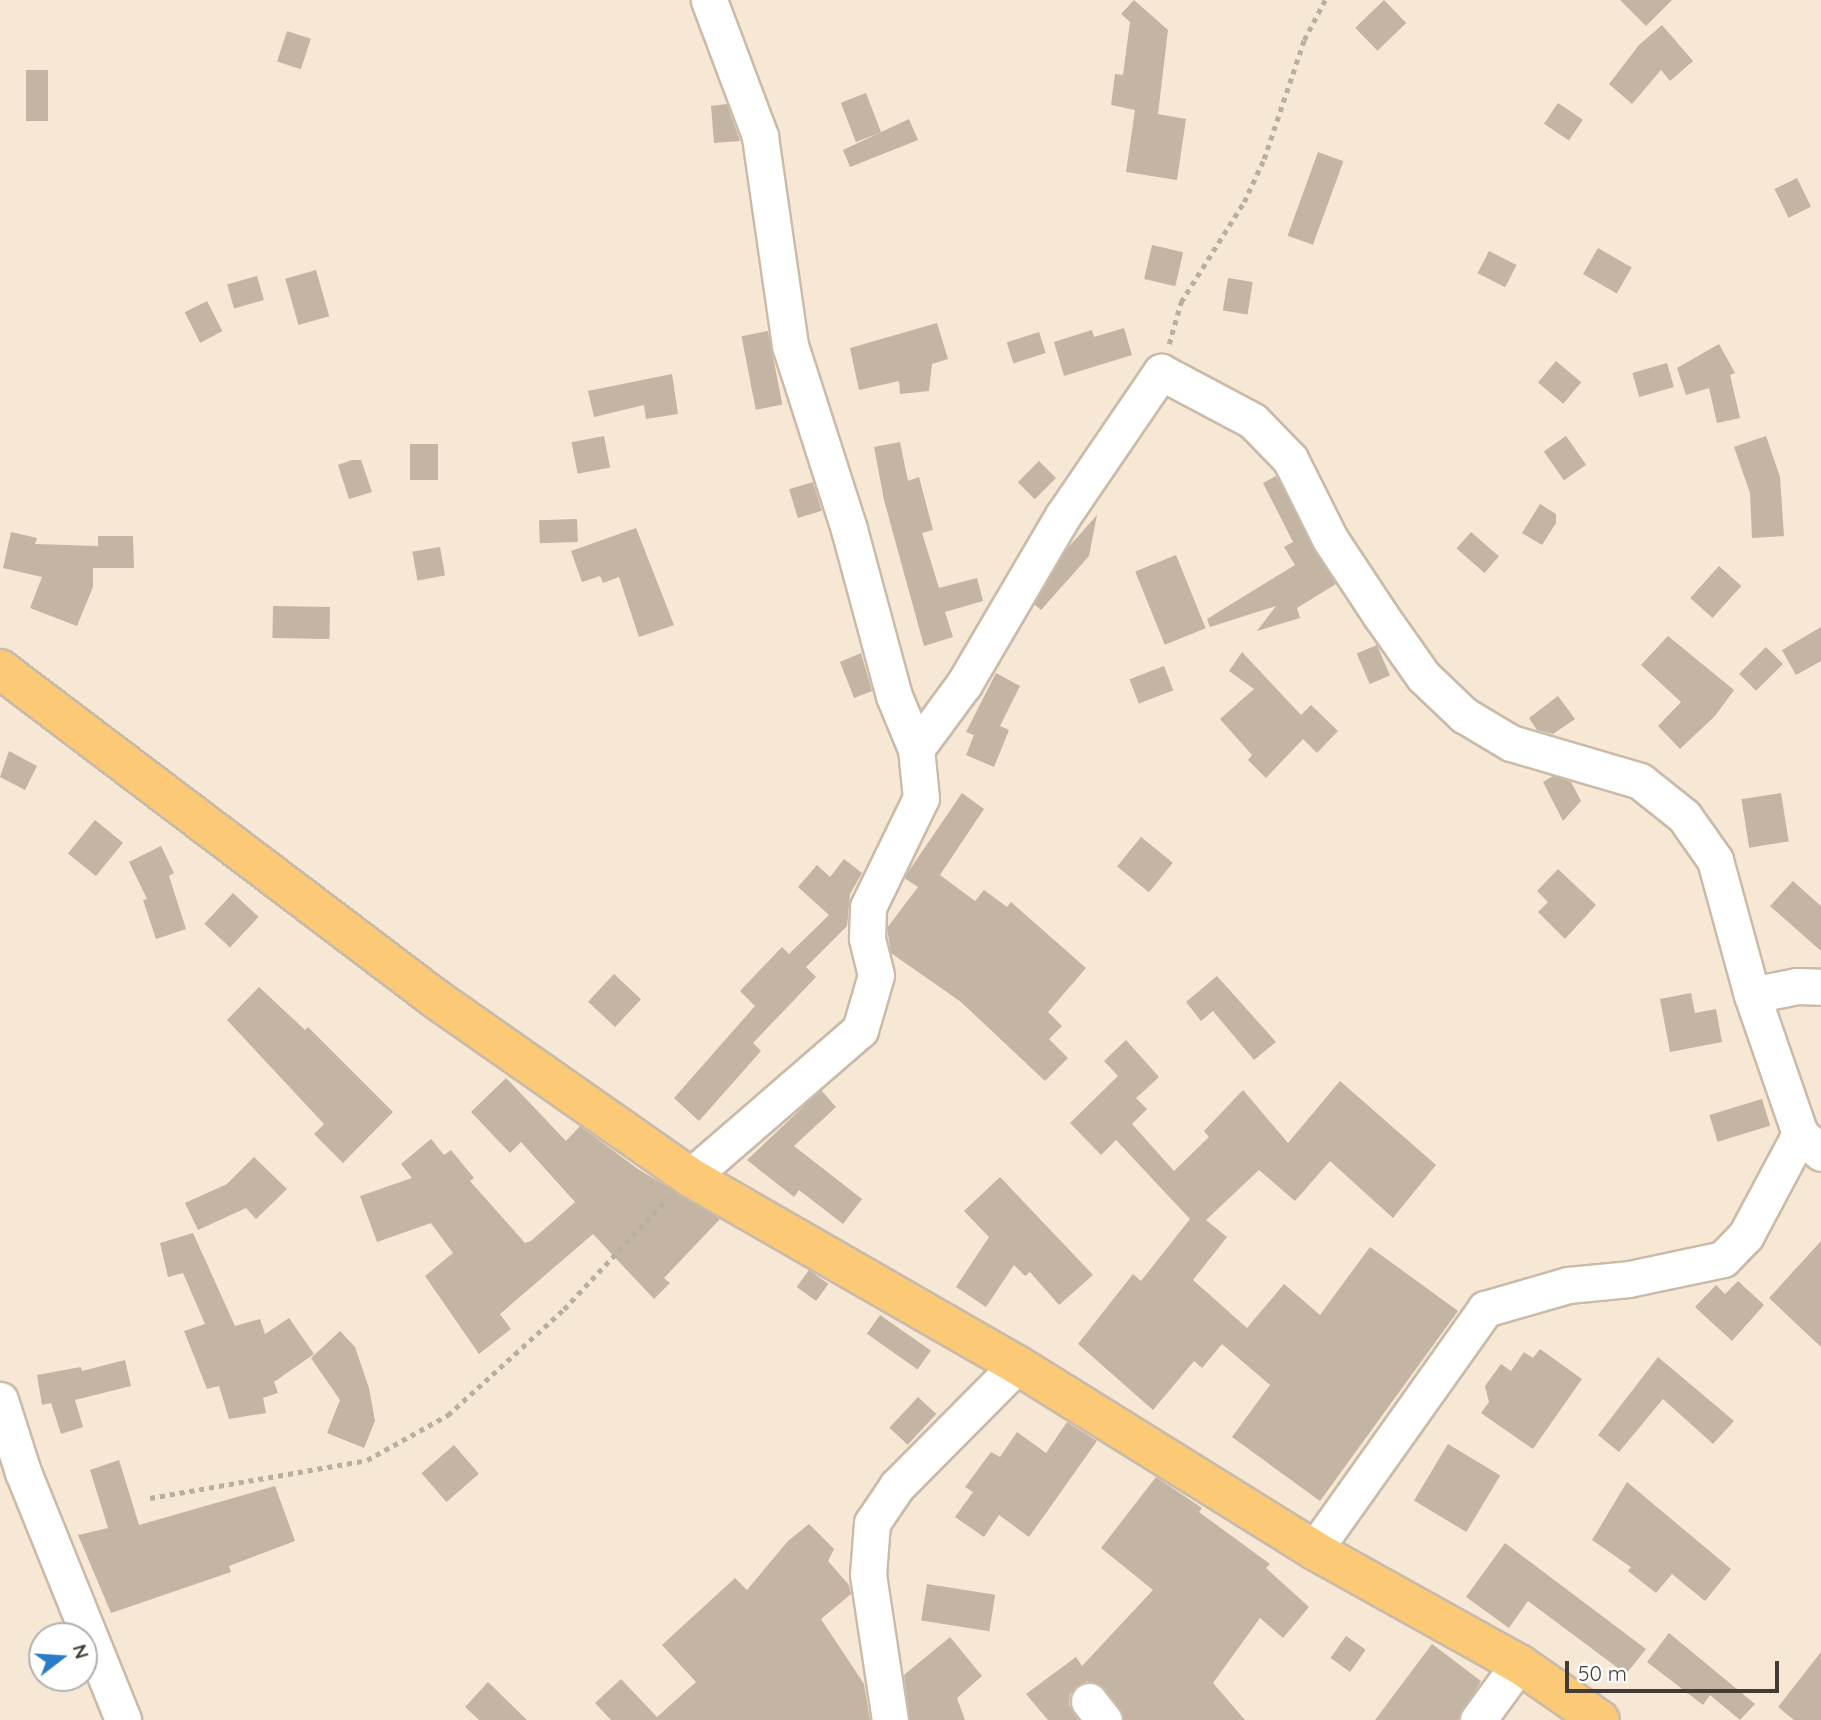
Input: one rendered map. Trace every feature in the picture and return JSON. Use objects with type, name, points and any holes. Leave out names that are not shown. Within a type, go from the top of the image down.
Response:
[{"type":"main road","points":[[0,669],[436,999],[690,1177],[1017,1365],[1314,1550],[1519,1664],[1600,1720]]},
{"type":"street","points":[[690,1177],[860,1030],[876,975],[867,938],[868,907],[920,798],[916,749],[894,696],[849,529],[790,345],[760,136],[709,0]]},
{"type":"street","points":[[916,749],[964,684],[1062,517],[1161,372],[1253,421],[1290,459],[1330,539],[1374,605],[1423,676],[1464,715],[1511,743],[1640,781],[1685,816],[1715,860],[1752,995],[1811,1143],[1746,1235],[1723,1259],[1629,1279],[1569,1285],[1485,1309],[1314,1550]]},
{"type":"street","points":[[1752,995],[1797,986],[1821,987]]},
{"type":"street","points":[[890,1720],[868,1575],[872,1523],[897,1486],[1017,1365]]},
{"type":"street","points":[[0,1400],[23,1472],[123,1720]]},
{"type":"street","points":[[1478,1720],[1519,1664]]},
{"type":"path","points":[[1161,372],[1181,302],[1244,202],[1282,110],[1304,40],[1325,0]]},
{"type":"path","points":[[150,1498],[367,1460],[448,1415],[564,1310],[690,1177]]},
{"type":"building","points":[[1134,0],[1168,30],[1158,114],[1186,119],[1177,180],[1126,172],[1135,110],[1111,105],[1115,74],[1123,75],[1130,22],[1121,14]]},
{"type":"building","points":[[1384,0],[1406,23],[1377,51],[1355,28]]},
{"type":"building","points":[[1620,0],[1672,0],[1646,26]]},
{"type":"building","points":[[1662,25],[1693,61],[1670,81],[1661,70],[1632,104],[1609,84],[1639,45]]},
{"type":"building","points":[[287,31],[311,39],[301,69],[277,61]]},
{"type":"building","points":[[26,70],[48,70],[48,121],[26,121]]},
{"type":"building","points":[[866,93],[881,132],[856,142],[841,103]]},
{"type":"building","points":[[1558,103],[1583,120],[1569,141],[1544,124]]},
{"type":"building","points":[[727,104],[740,141],[714,143],[711,106]]},
{"type":"building","points":[[909,119],[918,140],[850,167],[843,150]]},
{"type":"building","points":[[1318,152],[1343,161],[1313,245],[1288,236]]},
{"type":"building","points":[[1797,178],[1811,207],[1789,218],[1775,189]]},
{"type":"building","points":[[1152,245],[1183,252],[1175,286],[1144,279]]},
{"type":"building","points":[[1598,248],[1632,268],[1617,293],[1583,274]]},
{"type":"building","points":[[1489,251],[1517,265],[1505,287],[1478,273]]},
{"type":"building","points":[[316,270],[329,316],[298,325],[285,279]]},
{"type":"building","points":[[257,276],[264,300],[234,309],[227,285]]},
{"type":"building","points":[[1228,278],[1253,282],[1248,315],[1223,311]]},
{"type":"building","points":[[207,301],[222,331],[200,343],[185,312]]},
{"type":"building","points":[[937,323],[948,359],[932,364],[929,391],[900,394],[899,381],[859,390],[850,348]]},
{"type":"building","points":[[1124,328],[1132,355],[1064,376],[1054,342],[1092,330],[1094,337]]},
{"type":"building","points":[[768,331],[782,405],[756,410],[741,336]]},
{"type":"building","points":[[1039,332],[1046,353],[1013,363],[1007,343]]},
{"type":"building","points":[[1719,344],[1735,373],[1730,375],[1740,418],[1717,423],[1709,388],[1686,395],[1677,368]]},
{"type":"building","points":[[1556,361],[1581,382],[1563,404],[1538,382]]},
{"type":"building","points":[[1667,363],[1674,387],[1639,397],[1632,373]]},
{"type":"building","points":[[672,374],[678,414],[646,419],[644,405],[594,417],[588,391]]},
{"type":"building","points":[[604,436],[610,467],[578,474],[572,442]]},
{"type":"building","points":[[1566,436],[1586,465],[1564,480],[1544,451]]},
{"type":"building","points":[[1766,436],[1780,477],[1784,536],[1752,538],[1750,493],[1734,447]]},
{"type":"building","points":[[900,442],[908,481],[919,477],[933,530],[922,533],[939,588],[977,578],[983,601],[945,612],[953,637],[924,646],[884,500],[874,447]]},
{"type":"building","points":[[410,444],[438,444],[438,480],[410,480]]},
{"type":"building","points":[[361,460],[372,492],[349,499],[338,465]]},
{"type":"building","points":[[1039,461],[1056,478],[1035,499],[1018,482]]},
{"type":"building","points":[[1276,476],[1336,584],[1297,608],[1300,618],[1257,631],[1276,606],[1210,627],[1207,619],[1295,565],[1284,547],[1293,542],[1263,483]]},
{"type":"building","points":[[813,482],[822,511],[798,518],[789,489]]},
{"type":"building","points":[[1540,504],[1556,514],[1556,523],[1542,545],[1522,533]]},
{"type":"building","points":[[1097,515],[1089,556],[1041,610],[1034,604],[1065,551]]},
{"type":"building","points":[[577,519],[578,542],[540,543],[539,520]]},
{"type":"building","points":[[636,528],[674,625],[639,637],[619,577],[603,583],[600,576],[582,582],[571,551]]},
{"type":"building","points":[[11,532],[37,538],[35,544],[98,546],[98,536],[133,536],[134,568],[93,568],[93,587],[77,626],[30,608],[42,577],[3,568]]},
{"type":"building","points":[[1471,532],[1499,556],[1484,573],[1457,549]]},
{"type":"building","points":[[440,547],[445,576],[417,580],[412,552]]},
{"type":"building","points":[[1176,555],[1206,628],[1165,645],[1135,571]]},
{"type":"building","points":[[1719,566],[1741,586],[1713,618],[1690,598]]},
{"type":"building","points":[[273,606],[330,607],[329,639],[272,638]]},
{"type":"building","points":[[1821,627],[1821,661],[1796,675],[1782,650]]},
{"type":"building","points":[[1668,636],[1734,690],[1715,716],[1680,749],[1658,726],[1681,702],[1641,665]]},
{"type":"building","points":[[1377,645],[1390,675],[1370,684],[1357,654]]},
{"type":"building","points":[[1766,647],[1783,664],[1756,691],[1739,674]]},
{"type":"building","points":[[1242,652],[1301,715],[1311,705],[1338,731],[1317,753],[1303,739],[1266,778],[1248,760],[1252,755],[1220,719],[1254,689],[1229,671]]},
{"type":"building","points":[[861,653],[872,691],[854,698],[840,662]]},
{"type":"building","points":[[1164,666],[1173,690],[1139,704],[1129,679]]},
{"type":"building","points":[[996,673],[1020,686],[1000,726],[1009,730],[994,767],[966,755],[974,735],[966,732]]},
{"type":"building","points":[[1558,696],[1575,719],[1553,734],[1537,730],[1529,718]]},
{"type":"building","points":[[9,751],[37,766],[25,790],[0,777]]},
{"type":"building","points":[[1553,776],[1571,782],[1581,801],[1563,821],[1543,782]]},
{"type":"building","points":[[962,793],[984,809],[940,875],[975,901],[984,890],[1007,907],[1011,902],[1086,968],[1048,1012],[1062,1026],[1049,1039],[1068,1058],[1045,1081],[961,1002],[891,953],[887,928],[918,887],[904,878]]},
{"type":"building","points":[[1781,793],[1789,841],[1749,848],[1741,799]]},
{"type":"building","points":[[95,820],[123,843],[96,876],[68,853]]},
{"type":"building","points":[[1141,837],[1173,863],[1149,892],[1117,867]]},
{"type":"building","points":[[161,846],[174,873],[169,876],[186,929],[156,939],[143,900],[147,899],[129,862]]},
{"type":"building","points":[[844,859],[862,873],[850,894],[847,926],[806,967],[816,977],[753,1043],[761,1051],[699,1121],[674,1098],[755,1006],[740,991],[782,947],[789,954],[829,915],[798,887],[817,865],[830,877]]},
{"type":"building","points":[[1558,869],[1596,905],[1565,939],[1538,912],[1548,902],[1537,891]]},
{"type":"building","points":[[1793,881],[1821,906],[1821,951],[1770,906]]},
{"type":"building","points":[[233,893],[259,917],[230,948],[204,924]]},
{"type":"building","points":[[614,974],[641,999],[615,1027],[588,1002]]},
{"type":"building","points":[[1217,976],[1276,1042],[1254,1060],[1213,1011],[1201,1021],[1186,1002]]},
{"type":"building","points":[[259,987],[305,1030],[308,1027],[393,1112],[343,1163],[314,1134],[324,1124],[227,1020]]},
{"type":"building","points":[[1691,993],[1695,1013],[1716,1009],[1722,1042],[1670,1052],[1660,999]]},
{"type":"building","points":[[1126,1040],[1159,1077],[1136,1098],[1147,1109],[1132,1124],[1174,1171],[1209,1137],[1204,1131],[1243,1090],[1288,1143],[1340,1081],[1436,1165],[1393,1218],[1330,1161],[1295,1201],[1259,1170],[1206,1220],[1227,1237],[1193,1280],[1247,1328],[1284,1284],[1320,1315],[1370,1247],[1458,1311],[1320,1501],[1232,1437],[1270,1385],[1222,1344],[1202,1368],[1194,1361],[1153,1410],[1078,1344],[1133,1274],[1141,1281],[1190,1219],[1116,1140],[1101,1155],[1070,1123],[1118,1076],[1104,1061]]},
{"type":"building","points":[[506,1078],[566,1141],[580,1126],[638,1169],[720,1219],[664,1278],[670,1283],[654,1299],[593,1234],[500,1314],[511,1329],[479,1354],[425,1276],[453,1253],[431,1223],[377,1242],[360,1196],[412,1178],[401,1164],[431,1139],[444,1155],[451,1150],[474,1178],[470,1181],[525,1243],[531,1241],[575,1202],[521,1142],[510,1153],[471,1112]]},
{"type":"building","points":[[821,1090],[836,1107],[794,1146],[862,1199],[843,1224],[799,1190],[794,1197],[747,1160]]},
{"type":"building","points":[[1762,1099],[1770,1126],[1718,1142],[1709,1115]]},
{"type":"building","points":[[254,1157],[287,1189],[256,1219],[246,1208],[198,1230],[185,1203],[227,1184]]},
{"type":"building","points":[[1000,1177],[1093,1275],[1059,1305],[1030,1272],[1025,1276],[1014,1265],[986,1307],[956,1287],[989,1237],[964,1211]]},
{"type":"building","points":[[193,1233],[235,1326],[260,1319],[265,1334],[289,1318],[314,1354],[274,1382],[278,1393],[263,1398],[266,1413],[229,1419],[219,1386],[207,1389],[184,1331],[205,1324],[183,1273],[168,1277],[160,1243]]},
{"type":"building","points":[[1821,1241],[1821,1347],[1769,1298]]},
{"type":"building","points":[[809,1270],[828,1284],[816,1301],[797,1287]]},
{"type":"building","points":[[1738,1281],[1764,1305],[1732,1341],[1695,1307],[1716,1285],[1725,1294]]},
{"type":"building","points":[[880,1315],[931,1351],[918,1369],[867,1334]]},
{"type":"building","points":[[340,1331],[355,1347],[369,1388],[375,1421],[364,1448],[327,1433],[340,1400],[311,1358]]},
{"type":"building","points":[[1540,1349],[1582,1379],[1533,1449],[1481,1413],[1489,1402],[1485,1386],[1501,1364],[1511,1371],[1524,1352],[1533,1358]]},
{"type":"building","points":[[1658,1357],[1734,1421],[1713,1444],[1663,1399],[1619,1452],[1598,1435]]},
{"type":"building","points":[[125,1360],[131,1386],[75,1400],[83,1427],[61,1434],[51,1403],[42,1405],[37,1375],[81,1367],[82,1371]]},
{"type":"building","points":[[918,1397],[936,1414],[908,1445],[889,1428]]},
{"type":"building","points":[[1067,1422],[1097,1441],[1029,1537],[999,1515],[984,1537],[955,1517],[973,1492],[965,1487],[991,1452],[1000,1457],[1017,1432],[1046,1453]]},
{"type":"building","points":[[1448,1444],[1500,1475],[1466,1532],[1414,1501]]},
{"type":"building","points":[[454,1445],[479,1474],[446,1502],[422,1473]]},
{"type":"building","points":[[119,1460],[139,1525],[275,1486],[295,1541],[229,1566],[231,1572],[111,1613],[78,1535],[108,1528],[90,1470]]},
{"type":"building","points":[[1156,1477],[1202,1508],[1199,1512],[1270,1564],[1266,1568],[1309,1607],[1283,1638],[1260,1618],[1213,1683],[1245,1720],[1124,1720],[1105,1689],[1087,1681],[1070,1694],[1069,1705],[1078,1720],[1048,1720],[1026,1694],[1076,1657],[1082,1666],[1153,1590],[1101,1548]]},
{"type":"building","points":[[1627,1482],[1731,1569],[1705,1601],[1672,1574],[1656,1593],[1628,1571],[1631,1567],[1592,1540]]},
{"type":"building","points":[[809,1524],[834,1549],[828,1561],[849,1585],[851,1594],[821,1619],[864,1684],[870,1720],[611,1720],[595,1703],[621,1679],[657,1717],[696,1682],[662,1645],[735,1578],[747,1590],[788,1541]]},
{"type":"building","points":[[1505,1543],[1646,1649],[1626,1674],[1528,1601],[1509,1628],[1466,1597]]},
{"type":"building","points":[[927,1584],[995,1595],[989,1631],[921,1621]]},
{"type":"building","points":[[1669,1633],[1755,1704],[1740,1720],[1710,1695],[1703,1705],[1647,1662]]},
{"type":"building","points":[[1346,1636],[1366,1650],[1350,1672],[1331,1658]]},
{"type":"building","points":[[950,1637],[982,1676],[957,1698],[965,1720],[910,1720],[904,1675]]},
{"type":"building","points":[[1432,1644],[1481,1681],[1458,1720],[1375,1720]]},
{"type":"building","points":[[1821,1652],[1821,1720],[1794,1720],[1778,1707]]},
{"type":"building","points":[[488,1682],[527,1720],[479,1720],[465,1707]]}]
